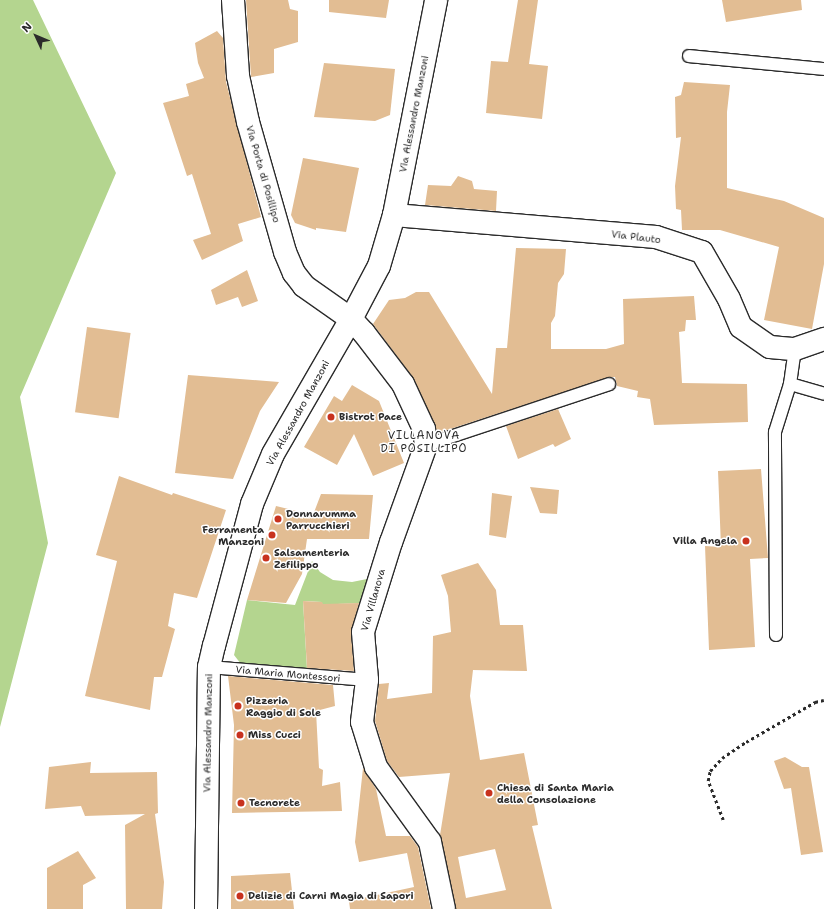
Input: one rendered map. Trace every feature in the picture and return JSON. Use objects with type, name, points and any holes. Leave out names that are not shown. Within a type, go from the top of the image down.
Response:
[{"type":"street","name":"Via Porta di Posillipo","points":[[233,0],[240,84],[250,129],[285,252],[294,273],[304,286],[351,319]]},
{"type":"street","name":"Via Alessandro Manzoni","points":[[206,909],[209,667],[252,504],[273,454],[351,319],[379,266],[394,214],[436,0]]},
{"type":"street","name":"Via Plauto","points":[[394,214],[656,237],[702,252],[729,299],[741,327],[770,347],[795,349],[824,339]]},
{"type":"street","name":"Via Villanova","points":[[351,319],[403,384],[424,429],[426,446],[390,542],[363,632],[367,680],[362,722],[376,767],[430,842],[444,909]]},
{"type":"lane","points":[[689,56],[824,69]]},
{"type":"lane","points":[[776,635],[775,432],[790,384],[795,349]]},
{"type":"lane","points":[[426,446],[609,384]]},
{"type":"lane","points":[[790,384],[824,394]]},
{"type":"lane","name":"Via Maria Montessori","points":[[209,667],[367,680]]},
{"type":"path","points":[[722,820],[708,781],[710,771],[722,758],[746,742],[809,705],[824,700]]},
{"type":"green space","points":[[0,0],[33,0],[116,173],[20,397],[48,543],[0,727]]},
{"type":"green space","points":[[312,561],[320,572],[333,580],[352,582],[367,579],[363,603],[337,604],[323,636],[322,602],[303,601],[307,669],[241,664],[234,655],[247,600],[295,605]]},
{"type":"building","points":[[246,0],[288,0],[290,9],[298,11],[298,42],[274,49],[274,73],[251,77]]},
{"type":"building","points":[[329,0],[389,0],[386,18],[329,12]]},
{"type":"building","points":[[518,0],[538,0],[529,64],[548,66],[542,119],[486,113],[491,61],[508,62]]},
{"type":"building","points":[[722,0],[801,0],[802,10],[726,22]]},
{"type":"building","points":[[217,31],[223,38],[226,82],[261,217],[238,224],[243,241],[202,260],[193,240],[211,234],[192,174],[187,176],[163,103],[189,96],[186,84],[204,78],[198,63],[195,43]]},
{"type":"building","points":[[324,63],[395,69],[390,115],[375,121],[314,117]]},
{"type":"building","points":[[684,82],[730,85],[727,112],[727,188],[784,201],[824,218],[824,264],[812,329],[764,320],[779,247],[720,230],[682,230],[681,210],[676,209],[675,186],[681,137],[676,138],[675,97],[681,95]]},
{"type":"building","points":[[303,158],[359,168],[346,232],[316,228],[316,230],[295,223],[291,215]]},
{"type":"building","points":[[458,176],[472,181],[474,189],[497,191],[496,211],[425,205],[428,185],[451,186]]},
{"type":"building","points":[[516,248],[566,249],[564,274],[558,283],[555,316],[551,323],[551,349],[606,349],[624,344],[623,299],[694,296],[696,320],[686,320],[685,331],[679,332],[682,383],[747,384],[748,422],[654,425],[650,399],[637,397],[638,391],[617,386],[615,377],[610,377],[438,433],[414,379],[373,324],[389,300],[405,298],[416,292],[429,292],[492,394],[496,348],[507,348]]},
{"type":"building","points":[[247,270],[258,301],[242,307],[238,297],[216,305],[211,290]]},
{"type":"building","points":[[87,327],[131,333],[119,418],[75,412]]},
{"type":"building","points":[[188,375],[279,382],[260,411],[233,479],[175,473]]},
{"type":"building","points":[[352,385],[379,401],[404,463],[373,476],[354,434],[337,465],[304,447],[334,396],[342,401]]},
{"type":"building","points":[[558,409],[571,439],[555,447],[553,444],[518,459],[506,426]]},
{"type":"building","points":[[761,469],[768,558],[750,559],[755,647],[709,650],[705,546],[721,547],[718,471]]},
{"type":"building","points":[[119,476],[172,495],[173,493],[226,510],[197,598],[174,593],[168,626],[175,629],[162,677],[154,677],[150,710],[85,696],[117,561],[96,555]]},
{"type":"building","points":[[530,487],[559,490],[557,514],[540,513]]},
{"type":"building","points":[[492,493],[512,496],[506,538],[489,535]]},
{"type":"building","points":[[321,494],[373,495],[369,539],[307,539],[302,574],[286,603],[247,600],[276,506],[313,515]]},
{"type":"building","points":[[478,563],[496,590],[500,625],[523,625],[527,671],[473,670],[470,696],[480,760],[524,753],[538,825],[532,826],[552,909],[456,909],[440,835],[450,773],[399,777],[387,761],[375,721],[379,684],[389,683],[387,699],[432,693],[433,636],[451,632],[448,596],[441,575]],"holes":[[[495,849],[506,890],[466,898],[458,857]]]},
{"type":"building","points":[[303,601],[322,602],[323,604],[359,603],[351,633],[354,671],[307,668]]},
{"type":"building","points":[[228,676],[333,685],[335,706],[316,711],[319,768],[323,770],[322,786],[340,782],[342,811],[232,813],[234,725]]},
{"type":"building","points":[[785,757],[802,767],[809,767],[823,852],[801,855],[791,788],[784,789],[774,761]]},
{"type":"building","points":[[91,762],[90,773],[157,772],[158,813],[155,814],[164,882],[162,909],[126,909],[125,825],[145,814],[85,816],[81,806],[45,809],[49,767]]},
{"type":"building","points":[[363,768],[376,789],[386,836],[410,836],[418,847],[431,909],[350,909],[349,901],[414,887],[407,853],[359,862],[355,842]]},
{"type":"building","points":[[78,851],[96,878],[83,885],[83,909],[47,909],[47,868]]},
{"type":"building","points":[[290,873],[294,909],[231,909],[231,876]]},
{"type":"place","name":"Bistrot Pace","points":[[331,417]]},
{"type":"place","name":"Donnarumma Parrucchieri","points":[[278,519]]},
{"type":"place","name":"Ferramenta Manzoni","points":[[272,535]]},
{"type":"place","name":"Villa Angela","points":[[746,541]]},
{"type":"place","name":"Salsamenteria Zefilippo","points":[[266,558]]},
{"type":"place","name":"Pizzeria Raggio di Sole","points":[[238,706]]},
{"type":"place","name":"Miss Cucci","points":[[240,735]]},
{"type":"place","name":"Chiesa di Santa Maria della Consolazione","points":[[489,793]]},
{"type":"place","name":"Tecnorete","points":[[241,803]]},
{"type":"place","name":"Delizie di Carni Magia di Sapori","points":[[240,896]]},
{"type":"district","name":"VILLANOVA DI POSILLIPO","points":[[424,443]]}]
